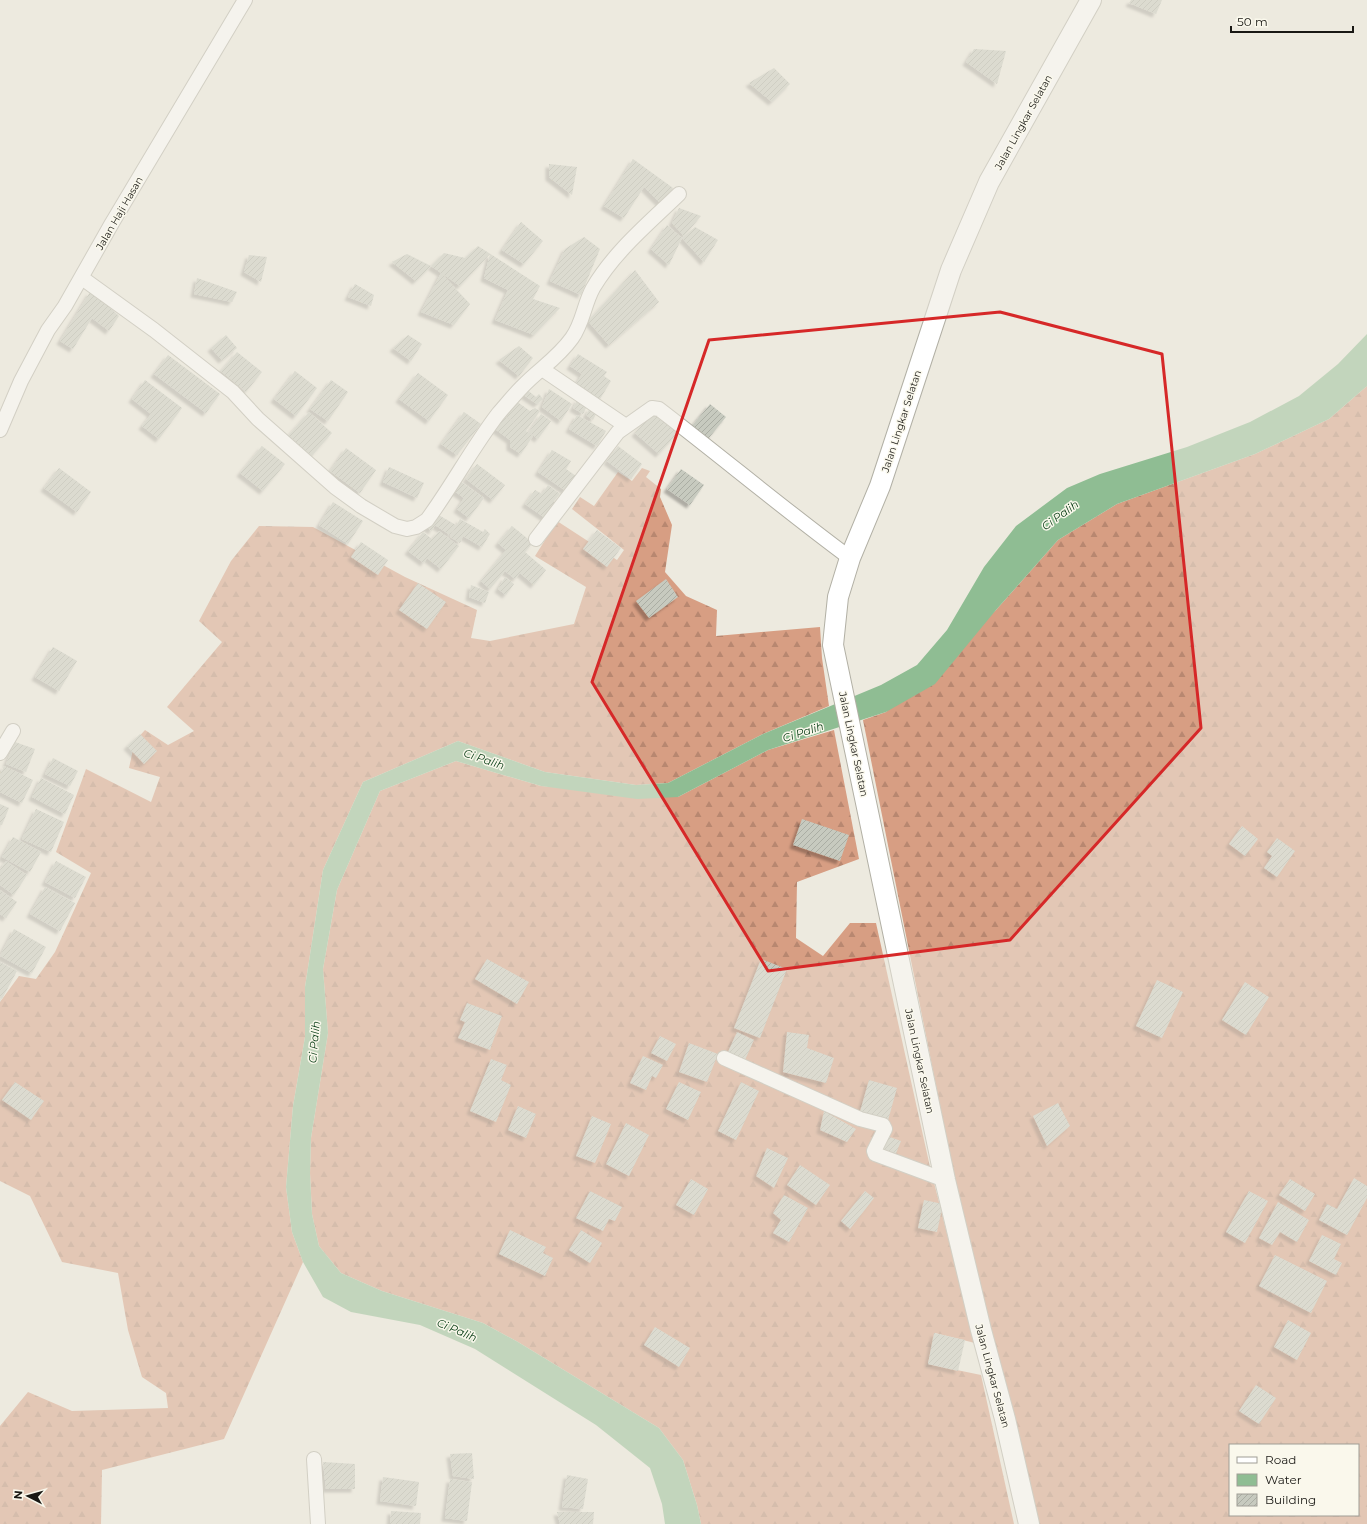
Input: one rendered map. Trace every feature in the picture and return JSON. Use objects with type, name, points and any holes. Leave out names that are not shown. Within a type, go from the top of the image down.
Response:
[{"type":"street","name":"Jalan Haji Hasan","points":[[0,430],[21,382],[45,336],[82,278],[116,217],[245,0]]},
{"type":"street","name":"Jalan Lingkar Selatan","points":[[1029,1524],[1005,1419],[981,1330],[946,1180],[833,645],[838,597],[850,558],[880,486],[951,270],[989,182],[1091,0]]},
{"type":"street","points":[[82,278],[154,330],[233,392],[258,419],[335,487],[361,506],[395,526],[407,529],[416,527],[427,520],[498,415],[522,386],[558,356],[574,337],[582,320],[586,303],[592,290],[608,265],[678,194]]},
{"type":"street","points":[[542,369],[626,426]]},
{"type":"street","points":[[536,539],[618,432],[649,409],[659,409],[710,448],[796,519],[850,558]]},
{"type":"street","points":[[0,753],[13,731]]},
{"type":"street","points":[[724,1058],[860,1119],[883,1125],[885,1130],[874,1151],[875,1154],[946,1180]]},
{"type":"street","points":[[314,1459],[318,1524]]},
{"type":"highlighted area","points":[[1000,312],[1162,354],[1201,728],[1010,940],[768,971],[592,682],[709,340]]},
{"type":"green space","points":[[1367,386],[1367,1524],[1038,1524],[958,1196],[863,720],[886,712],[996,610],[1058,540],[1117,504],[1255,454],[1329,419]]},
{"type":"green space","points":[[642,468],[650,471],[646,477],[661,489],[660,497],[672,525],[665,572],[686,596],[717,610],[716,636],[820,627],[822,658],[829,706],[763,734],[668,783],[636,785],[545,772],[458,741],[363,782],[323,870],[305,987],[305,1037],[293,1106],[286,1187],[292,1232],[303,1262],[224,1439],[102,1470],[101,1524],[0,1524],[0,1426],[28,1392],[72,1411],[168,1408],[166,1393],[142,1377],[128,1330],[118,1273],[62,1262],[30,1196],[0,1181],[0,1002],[19,976],[36,979],[55,952],[91,873],[56,852],[86,769],[151,802],[160,777],[129,768],[135,741],[145,730],[168,745],[194,731],[167,707],[222,642],[199,621],[231,561],[259,526],[313,527],[405,577],[477,610],[471,638],[490,641],[574,624],[586,587],[535,556],[557,521],[617,560],[624,550],[572,509],[580,497],[594,506],[618,472],[632,481]]},
{"type":"green space","points":[[834,730],[859,859],[797,882],[796,938],[823,956],[850,923],[876,923],[930,1167],[975,1343],[935,1333],[928,1364],[981,1375],[1014,1524],[701,1524],[697,1505],[683,1460],[659,1428],[518,1342],[483,1323],[382,1291],[341,1273],[319,1246],[312,1214],[310,1173],[311,1138],[328,1033],[323,969],[337,890],[380,791],[456,761],[541,786],[678,797],[768,750]]},
{"type":"water","name":"Ci Palih","points":[[1367,334],[1367,386],[1329,419],[1255,454],[1117,504],[1058,540],[996,610],[935,684],[886,712],[768,750],[678,797],[637,799],[541,786],[456,761],[380,791],[337,890],[323,969],[328,1033],[311,1138],[310,1173],[312,1214],[319,1246],[341,1273],[382,1291],[483,1323],[518,1342],[659,1428],[683,1460],[697,1505],[701,1524],[665,1524],[662,1504],[650,1468],[596,1425],[475,1349],[420,1325],[351,1312],[323,1297],[303,1262],[292,1232],[286,1187],[293,1106],[305,1037],[305,987],[323,870],[363,782],[458,741],[545,772],[636,785],[668,783],[763,734],[881,685],[917,665],[947,630],[984,567],[1016,526],[1067,488],[1100,474],[1187,447],[1250,422],[1299,396],[1338,364]]},
{"type":"building","points":[[1131,0],[1162,0],[1156,14],[1129,3]]},
{"type":"building","points":[[974,49],[1006,51],[997,84],[966,62]]},
{"type":"building","points":[[774,68],[790,84],[772,102],[749,83]]},
{"type":"building","points":[[633,159],[673,188],[663,206],[644,187],[624,218],[604,206]]},
{"type":"building","points":[[549,164],[577,167],[572,195],[549,177]]},
{"type":"building","points":[[679,208],[701,216],[684,236],[672,223]]},
{"type":"building","points":[[521,222],[543,241],[524,264],[502,250]]},
{"type":"building","points":[[667,225],[682,238],[669,265],[651,249]]},
{"type":"building","points":[[695,227],[718,240],[704,262],[682,238]]},
{"type":"building","points":[[584,237],[600,249],[581,295],[550,281],[565,249]]},
{"type":"building","points":[[478,246],[540,286],[533,299],[560,308],[534,335],[495,320],[508,290],[484,278],[490,254],[460,286],[431,266],[444,253],[465,258]]},
{"type":"building","points":[[407,254],[431,266],[416,281],[392,262]]},
{"type":"building","points":[[249,255],[267,257],[261,282],[244,272]]},
{"type":"building","points":[[635,270],[659,302],[609,345],[588,321]]},
{"type":"building","points":[[441,273],[470,304],[454,325],[421,312]]},
{"type":"building","points":[[197,278],[237,292],[232,302],[194,294]]},
{"type":"building","points":[[355,284],[374,295],[371,306],[348,297]]},
{"type":"building","points":[[90,292],[103,301],[119,316],[109,331],[92,318],[73,349],[60,341]]},
{"type":"building","points":[[226,335],[237,348],[222,360],[211,348]]},
{"type":"building","points":[[408,335],[422,344],[411,361],[393,348]]},
{"type":"building","points":[[519,346],[533,358],[519,376],[499,360]]},
{"type":"building","points":[[237,352],[262,372],[246,392],[221,371]]},
{"type":"building","points":[[578,354],[607,372],[604,376],[611,381],[600,399],[576,384],[582,374],[570,366]]},
{"type":"building","points":[[168,355],[220,394],[206,413],[154,374]]},
{"type":"building","points":[[295,371],[317,388],[296,416],[274,399]]},
{"type":"building","points":[[418,373],[448,395],[429,421],[399,399]]},
{"type":"building","points":[[145,380],[182,408],[159,439],[142,426],[151,414],[132,399]]},
{"type":"building","points":[[331,380],[348,392],[328,421],[310,409]]},
{"type":"building","points":[[526,389],[536,397],[539,394],[543,399],[537,404],[524,395]]},
{"type":"building","points":[[549,389],[572,404],[561,421],[542,407]]},
{"type":"building","points":[[578,399],[588,404],[583,414],[573,408]]},
{"type":"building","points":[[516,401],[530,411],[535,408],[540,411],[526,431],[506,416]]},
{"type":"building","points":[[710,404],[726,417],[708,439],[692,426]]},
{"type":"building","points":[[590,408],[597,412],[593,420],[586,415]]},
{"type":"building","points":[[655,410],[679,432],[659,454],[635,433]]},
{"type":"building","points":[[309,412],[332,433],[310,458],[287,437]]},
{"type":"building","points":[[464,412],[481,424],[457,455],[441,444]]},
{"type":"building","points":[[541,414],[551,421],[538,439],[529,432]]},
{"type":"building","points":[[577,415],[606,431],[597,446],[569,429]]},
{"type":"building","points":[[504,416],[533,436],[521,454],[510,447],[510,440],[495,429]]},
{"type":"building","points":[[262,446],[285,464],[263,491],[240,473]]},
{"type":"building","points":[[618,446],[642,464],[631,479],[607,461]]},
{"type":"building","points":[[346,448],[376,470],[360,493],[330,471]]},
{"type":"building","points":[[552,450],[571,461],[566,469],[576,476],[566,491],[538,472]]},
{"type":"building","points":[[477,464],[505,485],[493,500],[466,479]]},
{"type":"building","points":[[389,467],[424,483],[417,498],[383,482]]},
{"type":"building","points":[[59,468],[91,492],[77,512],[44,488]]},
{"type":"building","points":[[681,469],[704,485],[690,505],[667,489]]},
{"type":"building","points":[[460,481],[484,498],[469,518],[457,509],[464,498],[453,490]]},
{"type":"building","points":[[548,485],[560,494],[554,501],[556,508],[548,520],[525,504],[535,490],[542,494]]},
{"type":"building","points":[[333,502],[363,521],[348,544],[319,525]]},
{"type":"building","points":[[435,513],[456,525],[450,535],[435,525],[432,531],[426,527]]},
{"type":"building","points":[[460,519],[483,532],[485,529],[490,534],[482,547],[463,536],[460,543],[450,537]]},
{"type":"building","points":[[512,526],[533,543],[525,552],[546,570],[534,585],[520,573],[515,579],[505,571],[490,589],[481,581],[506,550],[498,543]]},
{"type":"building","points":[[597,530],[621,548],[607,567],[583,549]]},
{"type":"building","points":[[439,531],[459,546],[441,569],[427,558],[424,563],[408,551],[423,532],[432,539]]},
{"type":"building","points":[[361,542],[388,560],[378,575],[351,557]]},
{"type":"building","points":[[505,577],[514,584],[506,595],[498,589]]},
{"type":"building","points":[[666,579],[678,597],[649,618],[636,601]]},
{"type":"building","points":[[418,583],[446,602],[427,629],[399,610]]},
{"type":"building","points":[[471,585],[489,592],[485,603],[469,597]]},
{"type":"building","points":[[53,647],[77,661],[59,691],[35,677]]},
{"type":"building","points":[[140,734],[157,751],[144,764],[127,746]]},
{"type":"building","points":[[15,742],[35,749],[26,772],[6,764]]},
{"type":"building","points":[[53,758],[78,771],[70,786],[45,774]]},
{"type":"building","points":[[4,766],[33,780],[22,803],[0,792],[0,775]]},
{"type":"building","points":[[41,778],[74,795],[65,814],[32,797]]},
{"type":"building","points":[[0,804],[9,808],[2,825],[0,825]]},
{"type":"building","points":[[36,809],[64,822],[51,852],[22,839]]},
{"type":"building","points":[[802,819],[849,835],[840,861],[793,845]]},
{"type":"building","points":[[1242,826],[1258,839],[1245,856],[1229,844]]},
{"type":"building","points":[[13,837],[41,852],[30,872],[2,857]]},
{"type":"building","points":[[1277,838],[1295,851],[1277,877],[1264,868],[1272,856],[1267,852]]},
{"type":"building","points":[[6,861],[27,875],[14,895],[0,885],[0,870]]},
{"type":"building","points":[[56,861],[86,877],[75,898],[45,882]]},
{"type":"building","points":[[45,887],[75,903],[60,931],[30,914]]},
{"type":"building","points":[[0,890],[17,902],[6,918],[0,914]]},
{"type":"building","points":[[14,929],[46,947],[32,973],[0,956]]},
{"type":"building","points":[[487,959],[529,982],[517,1004],[475,979]]},
{"type":"building","points":[[761,959],[787,969],[760,1038],[734,1028]]},
{"type":"building","points":[[0,962],[17,971],[2,999],[0,998]]},
{"type":"building","points":[[1157,980],[1183,992],[1162,1038],[1136,1026]]},
{"type":"building","points":[[1245,982],[1269,997],[1246,1035],[1222,1020]]},
{"type":"building","points":[[467,1003],[502,1016],[490,1050],[458,1038],[465,1022],[460,1020]]},
{"type":"building","points":[[737,1032],[754,1040],[745,1060],[728,1052]]},
{"type":"building","points":[[787,1032],[809,1035],[807,1048],[834,1058],[826,1083],[783,1072]]},
{"type":"building","points":[[660,1036],[676,1044],[667,1061],[651,1053]]},
{"type":"building","points":[[689,1043],[718,1054],[707,1082],[679,1072]]},
{"type":"building","points":[[643,1056],[663,1065],[656,1078],[652,1076],[646,1090],[630,1083]]},
{"type":"building","points":[[491,1059],[507,1065],[501,1080],[511,1085],[496,1122],[470,1111]]},
{"type":"building","points":[[869,1080],[897,1088],[887,1124],[859,1115]]},
{"type":"building","points":[[15,1082],[44,1101],[31,1120],[2,1100]]},
{"type":"building","points":[[679,1082],[701,1092],[688,1120],[666,1109]]},
{"type":"building","points":[[741,1082],[759,1091],[736,1140],[718,1131]]},
{"type":"building","points":[[1058,1103],[1070,1126],[1047,1146],[1033,1116]]},
{"type":"building","points":[[518,1106],[536,1114],[526,1138],[508,1130]]},
{"type":"building","points":[[824,1111],[856,1129],[847,1142],[820,1130]]},
{"type":"building","points":[[592,1116],[611,1124],[595,1163],[576,1156]]},
{"type":"building","points":[[626,1123],[649,1135],[629,1176],[606,1164]]},
{"type":"building","points":[[887,1136],[901,1141],[895,1156],[882,1151]]},
{"type":"building","points":[[767,1148],[788,1158],[774,1188],[756,1176]]},
{"type":"building","points":[[800,1165],[830,1185],[816,1205],[787,1185]]},
{"type":"building","points":[[1354,1178],[1367,1186],[1367,1198],[1347,1235],[1319,1220],[1327,1204],[1337,1209]]},
{"type":"building","points":[[691,1179],[708,1189],[694,1215],[676,1205]]},
{"type":"building","points":[[1290,1179],[1315,1194],[1305,1211],[1279,1195]]},
{"type":"building","points":[[590,1191],[622,1207],[615,1221],[609,1219],[603,1231],[576,1218]]},
{"type":"building","points":[[865,1191],[874,1198],[850,1229],[841,1221]]},
{"type":"building","points":[[1249,1191],[1268,1201],[1245,1243],[1226,1232]]},
{"type":"building","points":[[784,1195],[808,1208],[789,1242],[773,1233],[781,1220],[773,1213]]},
{"type":"building","points":[[924,1200],[943,1204],[937,1232],[918,1228]]},
{"type":"building","points":[[1278,1202],[1309,1220],[1297,1242],[1280,1232],[1272,1245],[1259,1238]]},
{"type":"building","points":[[510,1230],[546,1247],[543,1253],[553,1258],[545,1276],[499,1254]]},
{"type":"building","points":[[581,1230],[602,1243],[590,1263],[569,1250]]},
{"type":"building","points":[[1322,1235],[1341,1244],[1334,1259],[1342,1263],[1336,1275],[1309,1261]]},
{"type":"building","points":[[1275,1255],[1327,1281],[1311,1313],[1259,1286]]},
{"type":"building","points":[[1288,1320],[1311,1333],[1297,1360],[1274,1347]]},
{"type":"building","points":[[655,1327],[690,1348],[679,1367],[644,1345]]},
{"type":"building","points":[[934,1333],[965,1340],[958,1371],[928,1364]]},
{"type":"building","points":[[1256,1385],[1276,1398],[1259,1424],[1239,1411]]},
{"type":"building","points":[[472,1453],[474,1479],[453,1476],[450,1454]]},
{"type":"building","points":[[323,1462],[355,1464],[355,1489],[326,1489]]},
{"type":"building","points":[[567,1475],[588,1479],[583,1509],[562,1507]]},
{"type":"building","points":[[383,1477],[419,1482],[416,1506],[380,1501]]},
{"type":"building","points":[[450,1479],[472,1482],[467,1521],[445,1518]]},
{"type":"building","points":[[391,1511],[421,1513],[420,1524],[390,1524]]},
{"type":"building","points":[[557,1512],[594,1512],[593,1524],[560,1524]]}]
